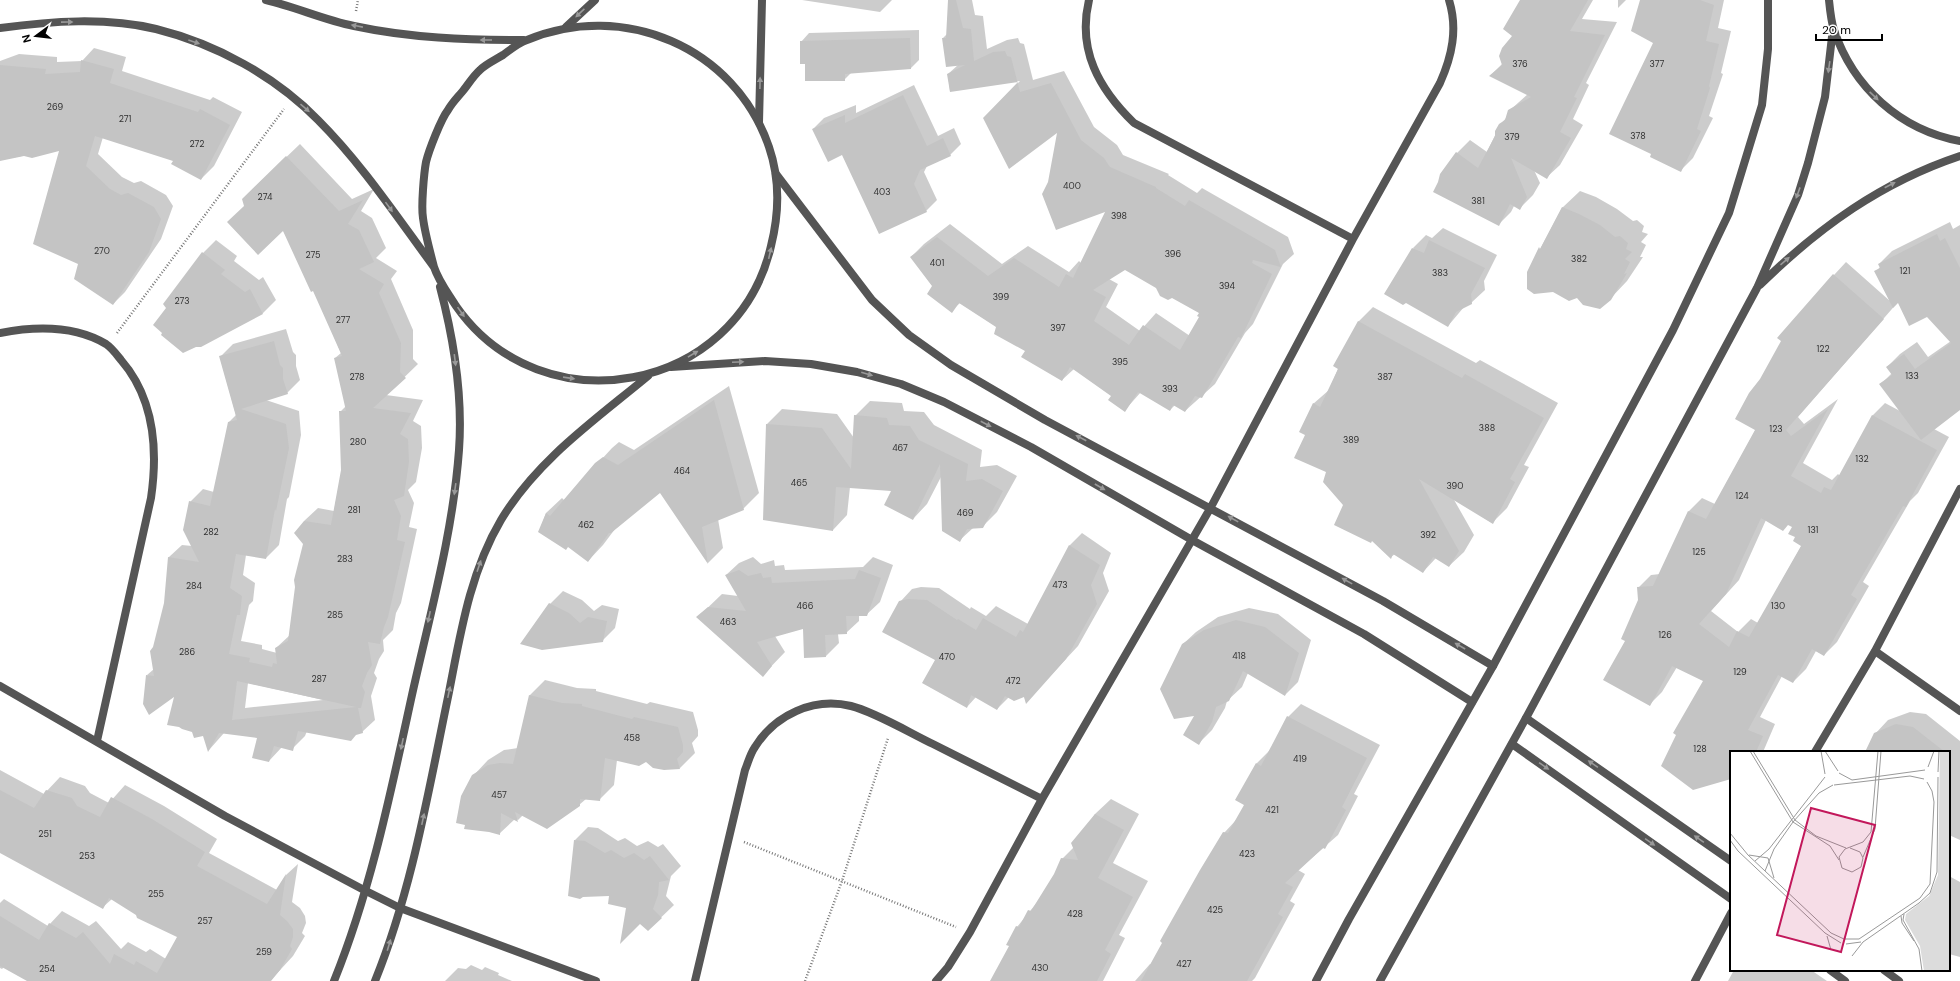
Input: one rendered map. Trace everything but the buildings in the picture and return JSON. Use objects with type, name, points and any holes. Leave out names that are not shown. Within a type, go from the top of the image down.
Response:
[{"type":"street","points":[[270,0],[353,26],[409,35],[468,40],[525,40]]},
{"type":"street","points":[[566,27],[595,0]]},
{"type":"street","points":[[759,122],[762,0]]},
{"type":"street","points":[[1089,0],[1086,11],[1086,36],[1091,61],[1101,85],[1115,105],[1134,123],[1353,239]]},
{"type":"street","points":[[936,981],[948,967],[970,932],[1042,799],[1211,507],[1353,239],[1440,83],[1448,65],[1452,46],[1453,26],[1449,0]]},
{"type":"street","points":[[1316,981],[1493,666],[1673,330],[1729,213],[1762,105],[1768,49],[1768,0]]},
{"type":"street","points":[[1829,0],[1833,28],[1842,51],[1853,72],[1868,91],[1885,107],[1905,121],[1926,131],[1960,141]]},
{"type":"street","points":[[0,28],[37,23],[68,22],[126,25],[156,29],[226,54],[260,74],[317,118],[356,163],[434,267]]},
{"type":"street","points":[[334,981],[364,890],[392,792],[452,515],[459,434],[458,380],[452,340],[439,280],[434,267],[422,214],[426,161],[446,111],[480,70],[525,40],[566,27],[612,24],[657,33],[698,54],[733,84],[759,122],[770,148],[776,174],[777,222],[767,267],[744,309],[712,343],[671,367],[648,376],[600,382],[552,375],[507,356],[470,325],[439,280]]},
{"type":"street","points":[[1380,981],[1512,744],[1757,288],[1798,195],[1808,163],[1824,97],[1833,28]]},
{"type":"street","points":[[1757,288],[1805,244],[1857,205],[1912,174],[1960,156]]},
{"type":"street","points":[[776,174],[872,300],[909,335],[952,365],[1045,420],[1211,507],[1383,601],[1493,666]]},
{"type":"street","points":[[0,333],[32,328],[51,328],[90,337],[108,345],[126,366],[140,390],[149,416],[155,443],[155,470],[149,506],[97,741]]},
{"type":"street","points":[[671,367],[764,361],[811,364],[857,372],[901,384],[944,402],[1031,447],[1192,540],[1364,634],[1472,702]]},
{"type":"street","points":[[375,981],[387,952],[418,844],[467,605],[480,561],[501,520],[527,483],[558,449],[648,376]]},
{"type":"street","points":[[1816,751],[1875,651],[1960,489]]},
{"type":"street","points":[[1875,651],[1960,711]]},
{"type":"street","points":[[0,686],[225,816],[400,908],[596,981]]},
{"type":"street","points":[[695,981],[745,770],[754,749],[768,730],[785,716],[806,707],[828,704],[851,706],[893,724],[1042,799]]},
{"type":"street","points":[[1526,718],[1730,860]]},
{"type":"street","points":[[1512,744],[1730,899]]},
{"type":"street","points":[[1695,981],[1730,915]]},
{"type":"street","points":[[1831,971],[1845,981]]},
{"type":"street","points":[[1885,971],[1900,981]]},
{"type":"path","points":[[108,345],[293,98]]},
{"type":"path","points":[[805,981],[842,882],[893,724]]},
{"type":"path","points":[[730,836],[970,932]]}]
